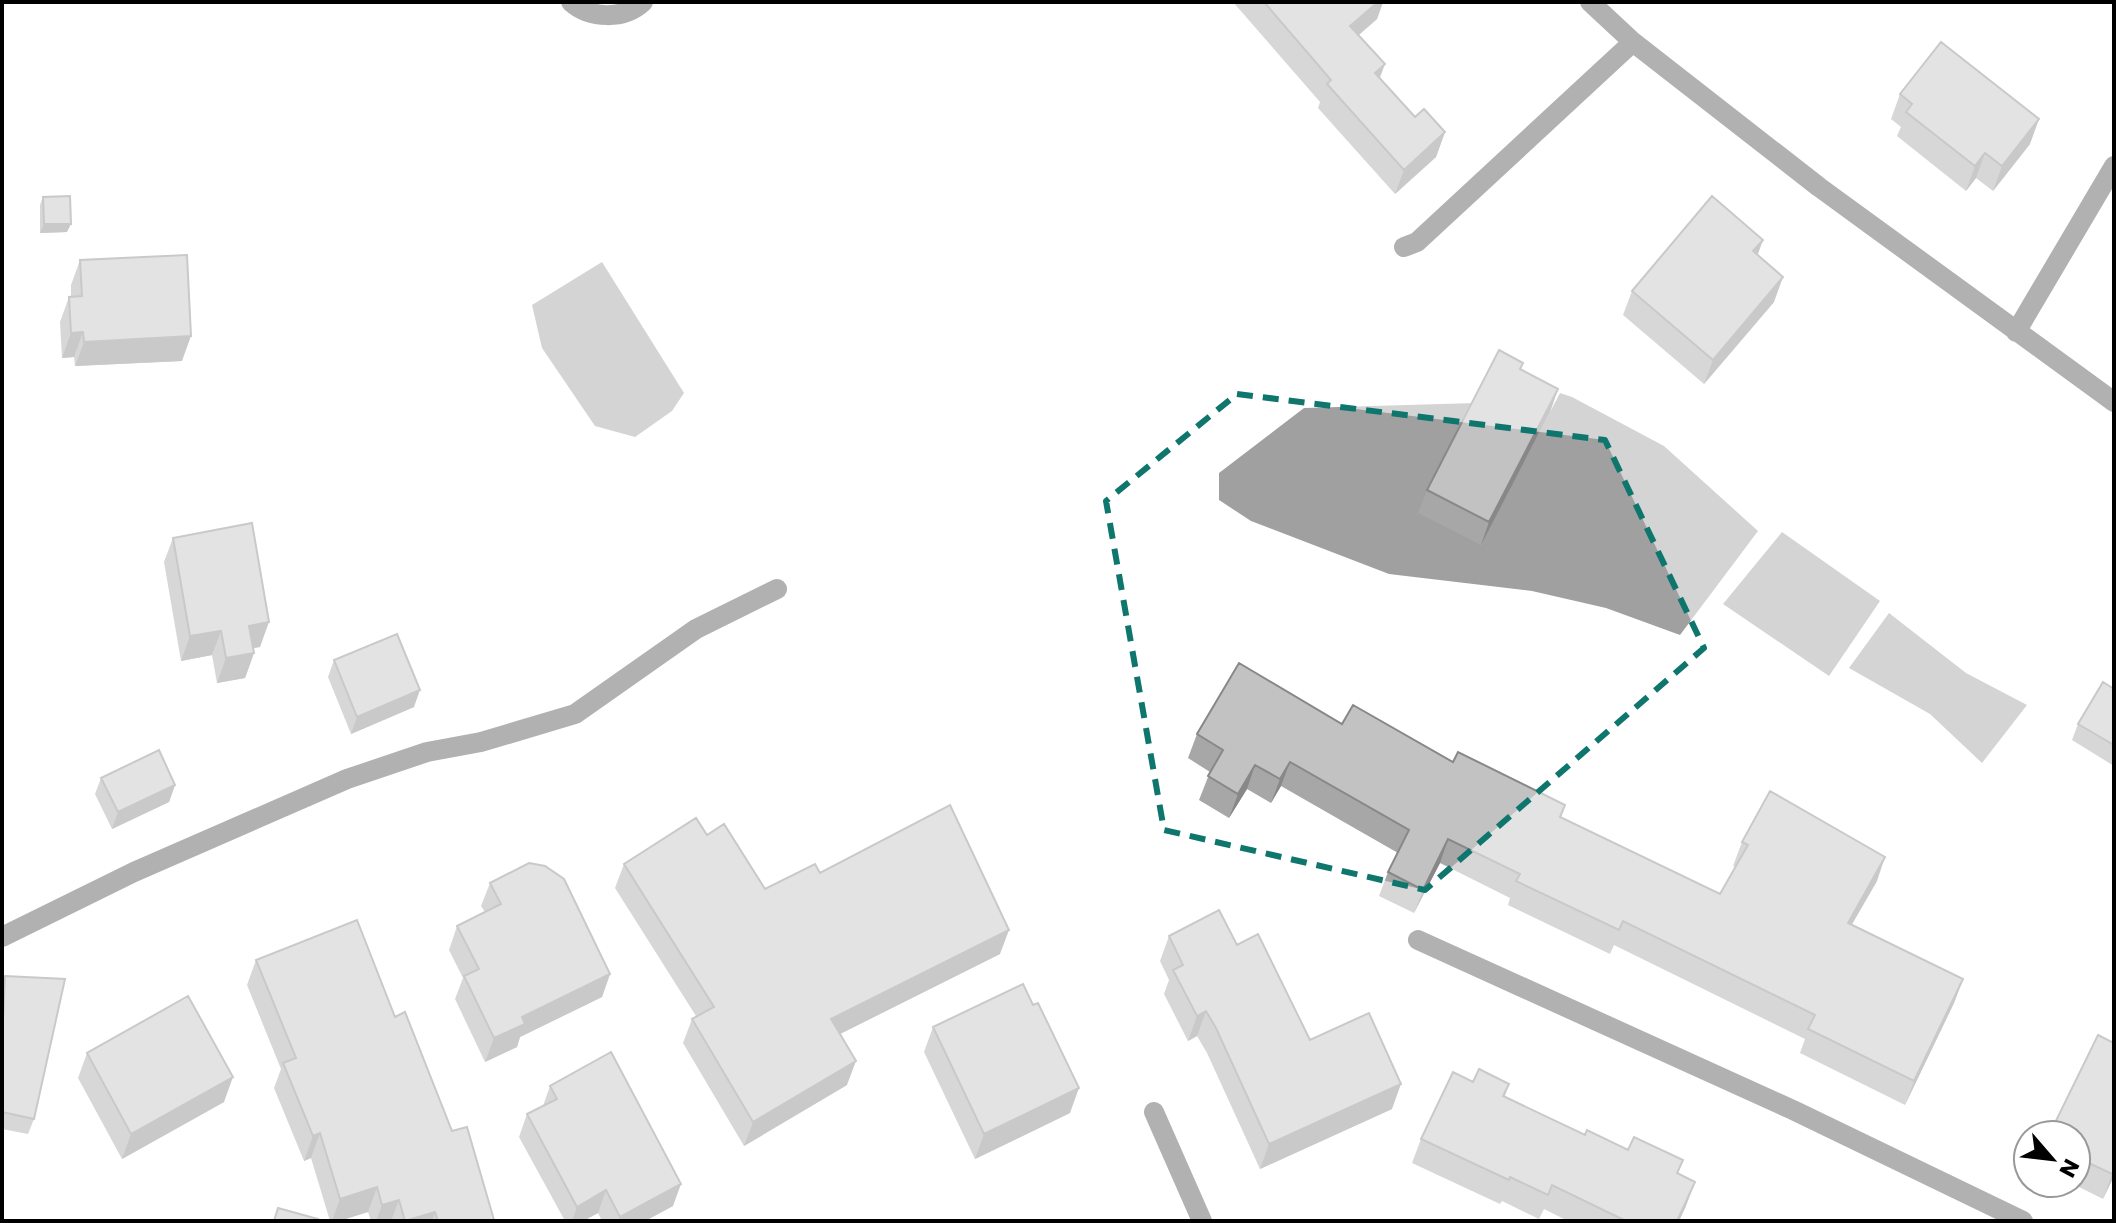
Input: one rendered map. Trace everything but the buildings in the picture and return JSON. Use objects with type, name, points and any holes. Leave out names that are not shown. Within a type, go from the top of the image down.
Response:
[{"type":"street","points":[[571,2],[580,10],[608,16],[636,8],[643,2]]},
{"type":"street","points":[[1590,2],[1633,42],[1819,187],[2114,402]]},
{"type":"street","points":[[1404,247],[1417,242],[1633,42]]},
{"type":"street","points":[[2016,332],[2114,166]]},
{"type":"street","points":[[2,937],[134,872],[347,779],[427,752],[481,742],[575,714],[696,629],[777,589]]},
{"type":"street","points":[[1418,940],[1793,1110],[2023,1221]]},
{"type":"street","points":[[1154,1112],[1202,1221]]},
{"type":"highlighted area","points":[[1237,394],[1605,440],[1704,648],[1425,890],[1164,830],[1106,501]]},
{"type":"shaded area","points":[[602,262],[684,393],[672,411],[635,437],[595,426],[542,348],[532,305]]},
{"type":"shaded area","points":[[1560,393],[1664,446],[1758,531],[1680,635],[1606,608],[1532,591],[1389,574],[1251,521],[1219,500],[1219,473],[1304,408],[1476,403],[1480,545]]},
{"type":"shaded area","points":[[1782,532],[1880,601],[1829,676],[1723,604]]},
{"type":"shaded area","points":[[1889,613],[1966,673],[2027,705],[1982,763],[1930,714],[1849,668]]}]
